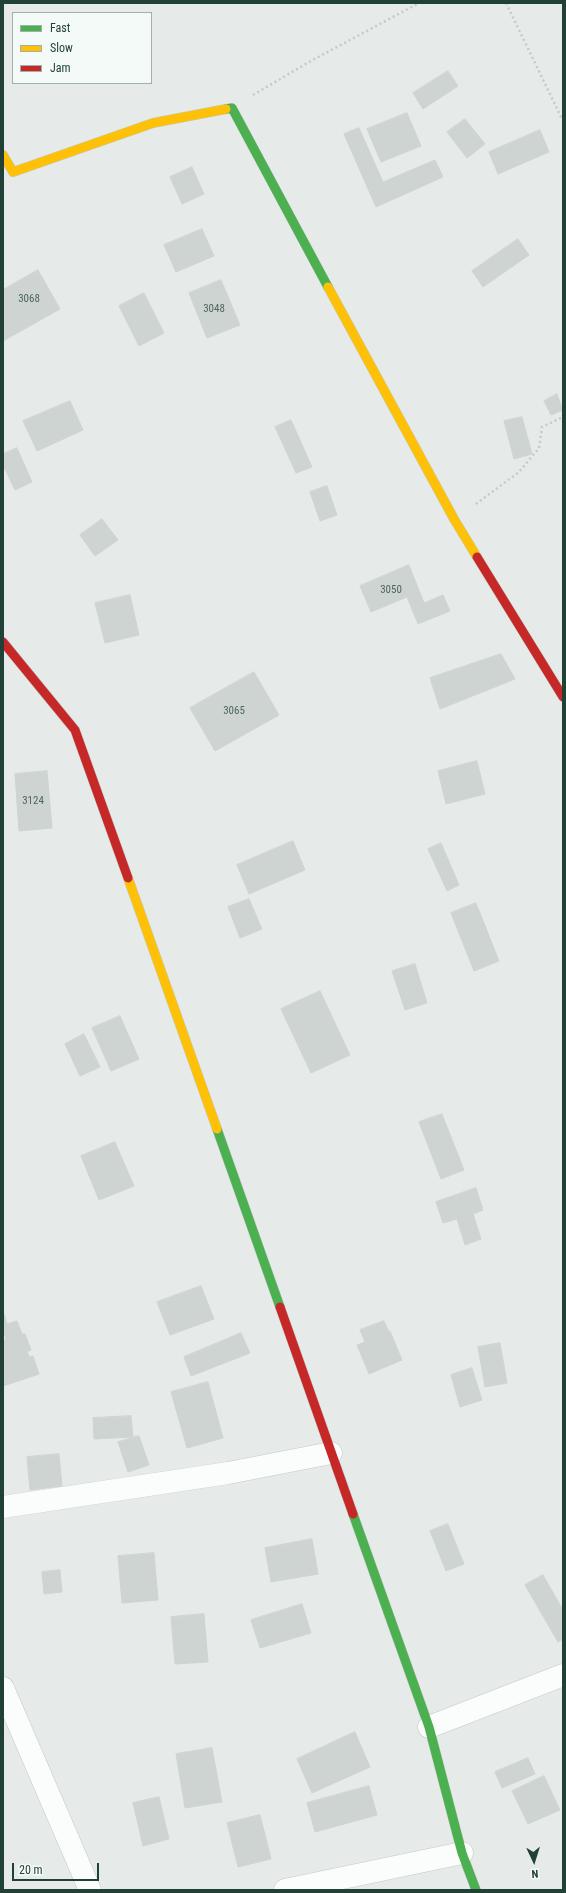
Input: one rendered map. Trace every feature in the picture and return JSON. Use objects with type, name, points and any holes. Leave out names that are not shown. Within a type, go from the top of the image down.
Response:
[{"type":"street","points":[[3,155],[13,172],[153,123],[232,108],[454,519],[563,697]]},
{"type":"street","points":[[3,642],[75,730],[429,1727],[462,1853],[476,1890]]},
{"type":"street","points":[[3,1507],[228,1473],[332,1454]]},
{"type":"street","points":[[429,1727],[563,1675]]},
{"type":"street","points":[[3,1688],[90,1890]]},
{"type":"street","points":[[285,1890],[462,1853]]},
{"type":"path","points":[[232,108],[309,62],[419,3]]},
{"type":"path","points":[[506,3],[563,121]]},
{"type":"path","points":[[454,519],[519,472],[539,448],[542,427],[563,417]]},
{"type":"building","points":[[448,71],[458,86],[423,109],[413,93]]},
{"type":"building","points":[[407,113],[421,146],[381,162],[367,129]]},
{"type":"building","points":[[465,119],[485,144],[467,158],[447,132]]},
{"type":"building","points":[[359,128],[383,182],[435,160],[443,177],[376,207],[344,134]]},
{"type":"building","points":[[540,130],[549,152],[498,174],[489,152]]},
{"type":"building","points":[[192,167],[204,194],[182,204],[170,177]]},
{"type":"building","points":[[202,229],[214,256],[176,272],[164,245]]},
{"type":"building","points":[[518,239],[529,255],[483,287],[472,271]]},
{"type":"building","points":[[38,270],[60,309],[3,341],[3,290]]},
{"type":"building","points":[[221,280],[240,325],[207,338],[189,293]]},
{"type":"building","points":[[144,293],[164,333],[139,346],[119,306]]},
{"type":"building","points":[[557,394],[563,410],[551,415],[544,401]]},
{"type":"building","points":[[70,401],[83,430],[37,451],[23,421]]},
{"type":"building","points":[[522,417],[532,454],[514,459],[504,421]]},
{"type":"building","points":[[291,420],[312,467],[296,473],[275,427]]},
{"type":"building","points":[[17,448],[32,482],[15,490],[3,465],[3,454]]},
{"type":"building","points":[[327,486],[337,515],[320,521],[310,492]]},
{"type":"building","points":[[102,519],[118,540],[95,556],[80,535]]},
{"type":"building","points":[[409,565],[424,603],[443,595],[450,611],[418,624],[407,597],[371,612],[360,586]]},
{"type":"building","points":[[130,595],[139,635],[105,643],[95,603]]},
{"type":"building","points":[[501,654],[515,679],[440,709],[430,678]]},
{"type":"building","points":[[254,672],[279,715],[215,751],[190,708]]},
{"type":"building","points":[[477,761],[485,794],[446,804],[438,771]]},
{"type":"building","points":[[47,771],[52,828],[19,831],[15,774]]},
{"type":"building","points":[[293,841],[305,870],[249,894],[237,865]]},
{"type":"building","points":[[441,843],[459,885],[447,891],[428,849]]},
{"type":"building","points":[[249,899],[262,929],[240,938],[228,907]]},
{"type":"building","points":[[476,903],[499,961],[474,971],[451,913]]},
{"type":"building","points":[[415,964],[427,1003],[405,1010],[392,971]]},
{"type":"building","points":[[320,991],[350,1055],[311,1073],[281,1009]]},
{"type":"building","points":[[120,1016],[139,1059],[111,1071],[92,1028]]},
{"type":"building","points":[[84,1034],[100,1067],[80,1076],[65,1044]]},
{"type":"building","points":[[442,1114],[464,1170],[441,1179],[419,1122]]},
{"type":"building","points":[[115,1142],[134,1186],[99,1200],[81,1156]]},
{"type":"building","points":[[476,1188],[483,1210],[473,1214],[481,1239],[465,1245],[457,1219],[443,1223],[436,1202]]},
{"type":"building","points":[[201,1286],[214,1319],[170,1335],[157,1302]]},
{"type":"building","points":[[4,1314],[7,1324],[17,1321],[22,1334],[25,1334],[31,1350],[4,1359],[3,1341],[6,1339],[3,1330]]},
{"type":"building","points":[[384,1321],[389,1332],[390,1331],[402,1360],[369,1374],[357,1345],[365,1342],[360,1330]]},
{"type":"building","points":[[241,1333],[250,1353],[191,1376],[184,1357]]},
{"type":"building","points":[[500,1343],[507,1383],[485,1387],[478,1347]]},
{"type":"building","points":[[27,1351],[29,1357],[33,1356],[39,1374],[3,1386],[3,1359]]},
{"type":"building","points":[[472,1368],[482,1400],[460,1407],[451,1375]]},
{"type":"building","points":[[208,1382],[223,1438],[187,1448],[171,1392]]},
{"type":"building","points":[[131,1416],[133,1437],[94,1439],[93,1418]]},
{"type":"building","points":[[139,1436],[149,1465],[128,1472],[118,1442]]},
{"type":"building","points":[[59,1454],[62,1486],[30,1490],[27,1457]]},
{"type":"building","points":[[448,1524],[464,1564],[446,1571],[430,1531]]},
{"type":"building","points":[[312,1539],[318,1574],[271,1582],[265,1548]]},
{"type":"building","points":[[154,1553],[158,1600],[122,1603],[118,1556]]},
{"type":"building","points":[[60,1570],[62,1592],[44,1594],[42,1572]]},
{"type":"building","points":[[543,1575],[563,1610],[563,1639],[558,1642],[525,1585]]},
{"type":"building","points":[[302,1604],[311,1633],[260,1648],[251,1620]]},
{"type":"building","points":[[204,1614],[208,1662],[175,1664],[171,1617]]},
{"type":"building","points":[[355,1732],[370,1767],[312,1793],[297,1759]]},
{"type":"building","points":[[212,1748],[222,1802],[185,1808],[176,1754]]},
{"type":"building","points":[[528,1758],[535,1774],[502,1788],[495,1772]]},
{"type":"building","points":[[544,1776],[560,1810],[528,1824],[512,1791]]},
{"type":"building","points":[[369,1786],[377,1815],[315,1832],[307,1803]]},
{"type":"building","points":[[159,1797],[169,1839],[143,1846],[133,1803]]},
{"type":"building","points":[[260,1815],[271,1859],[238,1867],[227,1823]]},
{"type":"traffic: fast","points":[[226,109],[232,108],[328,287]]},
{"type":"traffic: fast","points":[[217,1129],[280,1307]]},
{"type":"traffic: fast","points":[[353,1514],[429,1727],[462,1853],[476,1890]]},
{"type":"traffic: slow","points":[[3,155],[13,172],[153,123],[226,109]]},
{"type":"traffic: slow","points":[[328,287],[454,519],[477,557]]},
{"type":"traffic: slow","points":[[128,878],[217,1129]]},
{"type":"traffic: jam","points":[[477,557],[563,697]]},
{"type":"traffic: jam","points":[[3,642],[75,730],[128,878]]},
{"type":"traffic: jam","points":[[280,1307],[353,1514]]}]
